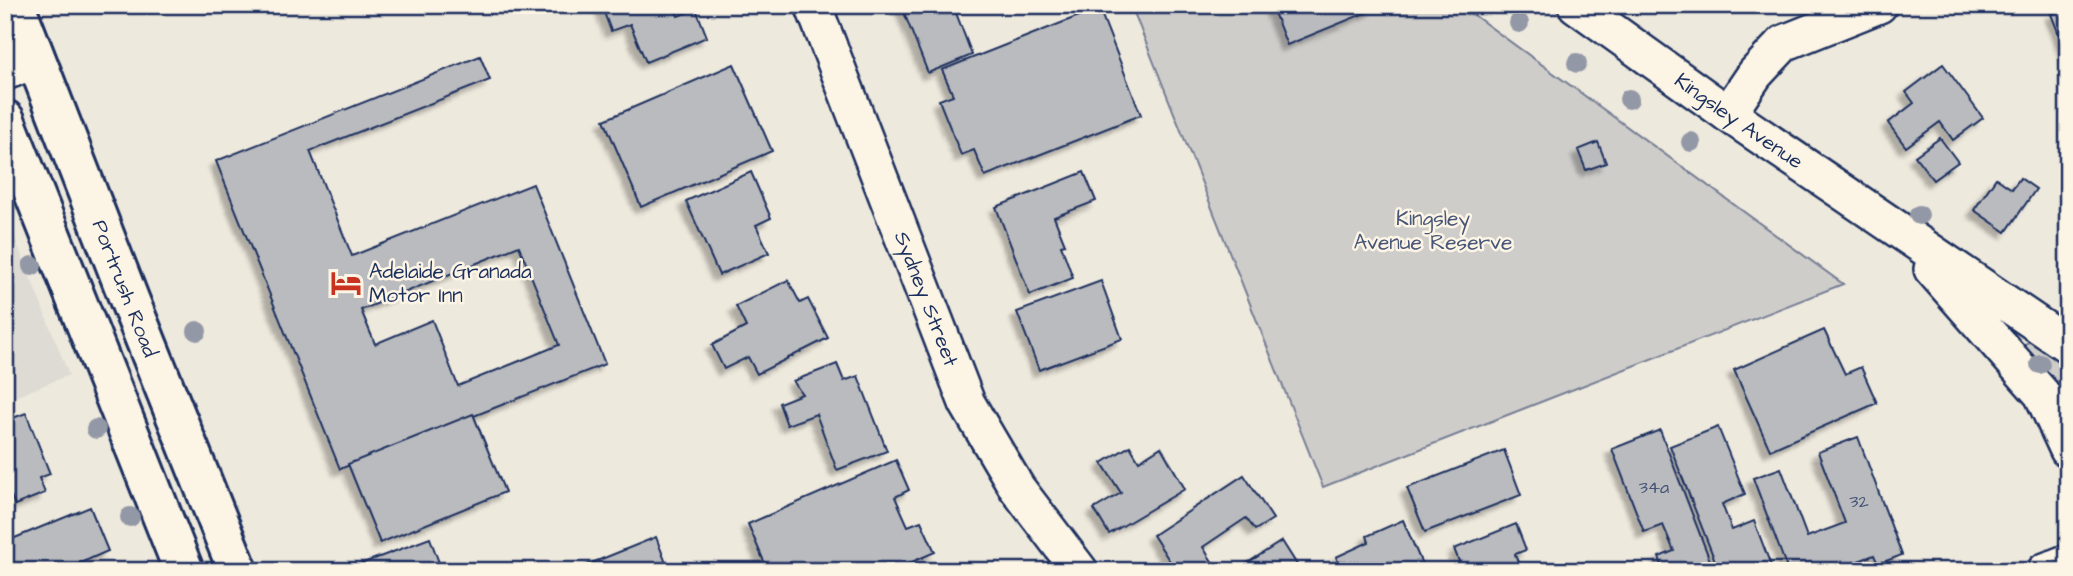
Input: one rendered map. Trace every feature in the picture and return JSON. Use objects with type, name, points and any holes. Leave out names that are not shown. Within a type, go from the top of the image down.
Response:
[{"type":"highway","name":"Portrush Road","points":[[15,5],[20,66],[129,299],[238,571]]},
{"type":"highway","points":[[5,120],[184,571]]},
{"type":"street","name":"Sydney Street","points":[[813,5],[967,403],[1017,488],[1080,571]]},
{"type":"street","name":"Kingsley Avenue","points":[[1576,5],[1728,114],[2068,345]]},
{"type":"street","points":[[1728,114],[1755,74],[1784,43],[1880,5]]},
{"type":"street","name":"Kingsley Avenue","points":[[1901,233],[2042,394],[2068,450]]},
{"type":"street","points":[[2045,571],[2068,562]]},
{"type":"shaded area","points":[[5,213],[69,375],[5,401]]},
{"type":"green space","name":"Kingsley Avenue Reserve","points":[[1131,5],[1460,5],[1843,284],[1323,487]]},
{"type":"green space","points":[[2032,341],[2068,367],[2068,419],[2020,351],[2024,344]]},
{"type":"building","points":[[673,5],[678,16],[696,9],[707,37],[646,62],[630,24],[611,31],[602,7]]},
{"type":"building","points":[[901,5],[953,5],[972,55],[928,73]]},
{"type":"building","points":[[1271,5],[1374,5],[1375,9],[1287,45]]},
{"type":"building","points":[[1099,8],[1141,115],[985,176],[974,150],[961,155],[939,100],[953,95],[942,70]]},
{"type":"building","points":[[2068,8],[2068,57],[2051,14]]},
{"type":"building","name":"Adelaide Granada Motor Inn","points":[[480,56],[490,80],[310,151],[352,256],[533,184],[605,364],[340,469],[216,161]],"holes":[[[519,246],[559,345],[458,386],[432,320],[375,344],[361,310]]]},
{"type":"building","points":[[734,64],[772,151],[641,207],[604,120]]},
{"type":"building","points":[[1943,64],[1983,118],[1953,140],[1940,122],[1906,147],[1888,123],[1914,103],[1906,92]]},
{"type":"building","points":[[1940,138],[1958,162],[1933,180],[1915,156]]},
{"type":"building","points":[[1598,142],[1606,163],[1586,170],[1578,150]]},
{"type":"building","points":[[751,172],[771,218],[756,225],[769,253],[719,275],[686,201]]},
{"type":"building","points":[[1084,172],[1096,201],[1054,217],[1065,244],[1061,245],[1073,278],[1030,295],[996,207]]},
{"type":"building","points":[[1996,178],[2012,189],[2020,178],[2036,189],[2006,232],[1974,210]]},
{"type":"building","points":[[788,280],[800,303],[808,299],[828,338],[757,374],[748,357],[724,369],[712,345],[746,327],[736,306]]},
{"type":"building","points":[[1101,281],[1122,339],[1039,370],[1017,312]]},
{"type":"building","points":[[1824,330],[1845,374],[1861,367],[1877,403],[1770,450],[1734,370]]},
{"type":"building","points":[[837,364],[844,381],[858,376],[887,451],[837,470],[816,414],[787,425],[779,403],[802,394],[793,381]]},
{"type":"building","points":[[26,413],[50,474],[39,478],[45,493],[15,505],[11,496],[5,498],[5,421]]},
{"type":"building","points":[[473,414],[505,492],[380,543],[348,464]]},
{"type":"building","points":[[1718,427],[1745,494],[1722,504],[1732,530],[1754,521],[1773,571],[1719,571],[1670,446]]},
{"type":"building","points":[[1660,430],[1714,571],[1664,571],[1659,557],[1674,551],[1663,525],[1644,532],[1612,449]]},
{"type":"building","points":[[1858,437],[1902,555],[1878,564],[1874,555],[1832,571],[1788,571],[1753,478],[1781,468],[1807,537],[1845,523],[1818,452]]},
{"type":"building","points":[[1130,446],[1139,461],[1161,447],[1185,489],[1109,534],[1094,509],[1121,493],[1102,463]]},
{"type":"building","points":[[1504,450],[1521,495],[1425,532],[1407,488]]},
{"type":"building","points":[[896,460],[909,490],[895,497],[908,526],[921,521],[935,552],[891,571],[768,571],[748,524]]},
{"type":"building","points":[[1244,475],[1273,519],[1255,530],[1246,518],[1203,547],[1218,571],[1176,571],[1153,535]]},
{"type":"building","points":[[90,507],[108,551],[62,571],[5,571],[5,542]]},
{"type":"building","points":[[1403,520],[1425,571],[1342,571],[1336,557],[1369,542],[1367,536]]},
{"type":"building","points":[[1516,524],[1526,550],[1515,554],[1521,571],[1463,571],[1454,549]]},
{"type":"building","points":[[656,537],[669,571],[572,571]]},
{"type":"building","points":[[430,538],[442,571],[342,571]]},
{"type":"building","points":[[1282,541],[1301,571],[1235,571]]},
{"type":"place","name":"Adelaide Granada Motor Inn","points":[[346,283]]}]
